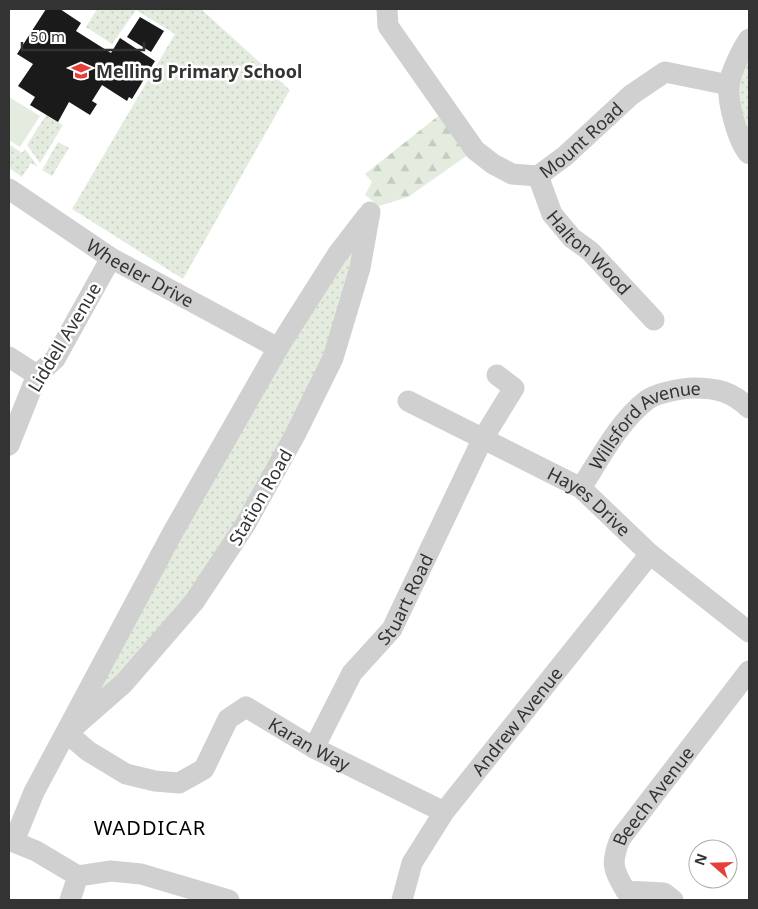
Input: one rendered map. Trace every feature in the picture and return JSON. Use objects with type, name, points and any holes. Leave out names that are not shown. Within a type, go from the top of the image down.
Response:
[{"type":"street","name":"Mount Road","points":[[387,9],[388,26],[475,150],[493,164],[512,174],[538,176],[564,156],[631,95],[665,72],[729,85]]},
{"type":"street","points":[[749,39],[742,50],[729,85],[733,116],[744,148],[749,154]]},
{"type":"street","name":"Halton Wood","points":[[538,176],[552,214],[572,238],[590,251],[654,320]]},
{"type":"street","name":"Wheeler Drive","points":[[9,189],[111,258],[278,348]]},
{"type":"street","name":"Station Road","points":[[11,841],[34,792],[173,532],[278,348],[337,256],[373,208],[360,268],[333,358],[295,435],[245,525],[188,610],[124,684],[67,733]]},
{"type":"street","points":[[337,256],[360,268]]},
{"type":"street","name":"Liddell Avenue","points":[[9,445],[37,375],[54,359],[111,258]]},
{"type":"street","points":[[9,357],[37,375]]},
{"type":"street","name":"Stuart Road","points":[[314,748],[352,673],[392,629],[482,440],[514,388],[497,375]]},
{"type":"street","name":"Willsford Avenue","points":[[581,488],[621,426],[648,399],[682,388],[713,388],[737,397],[749,408]]},
{"type":"street","name":"Hayes Drive","points":[[408,401],[482,440],[581,488],[650,554],[749,632]]},
{"type":"street","name":"Andrew Avenue","points":[[402,900],[412,863],[444,812],[650,554]]},
{"type":"street","name":"Beech Avenue","points":[[673,900],[664,894],[626,890],[617,876],[613,856],[620,839],[749,671]]},
{"type":"street","name":"Karan Way","points":[[67,733],[88,751],[126,774],[155,781],[179,783],[204,769],[228,718],[246,707],[314,748],[444,812]]},
{"type":"street","points":[[11,841],[36,850],[78,876],[111,871],[141,874],[229,900]]},
{"type":"street","points":[[70,900],[78,876]]},
{"type":"green space","points":[[97,9],[201,9],[290,90],[183,279],[72,209],[175,34],[136,10],[112,44],[86,27]]},
{"type":"green space","points":[[749,41],[749,139],[732,106]]},
{"type":"green space","points":[[9,97],[40,116],[20,147],[9,140]]},
{"type":"green space","points":[[447,109],[475,150],[408,197],[379,206],[365,195],[372,182],[365,174]]},
{"type":"green space","points":[[46,115],[63,125],[40,163],[27,145]]},
{"type":"green space","points":[[58,142],[69,148],[52,176],[42,170]]},
{"type":"green space","points":[[9,144],[22,153],[25,149],[38,167],[31,163],[22,177],[9,168]]},
{"type":"green space","points":[[370,212],[346,314],[283,458],[194,602],[73,721],[337,255]]},
{"type":"building","points":[[46,9],[60,9],[81,23],[76,31],[111,53],[120,38],[155,61],[132,99],[129,97],[127,101],[102,85],[92,101],[97,104],[90,115],[69,102],[58,122],[30,105],[35,97],[18,86],[33,64],[17,54]]},
{"type":"building","points":[[140,17],[164,31],[151,52],[127,37]]},
{"type":"place","name":"Melling Primary School","points":[[81,71]]},
{"type":"district","name":"WADDICAR","points":[[150,827]]}]
